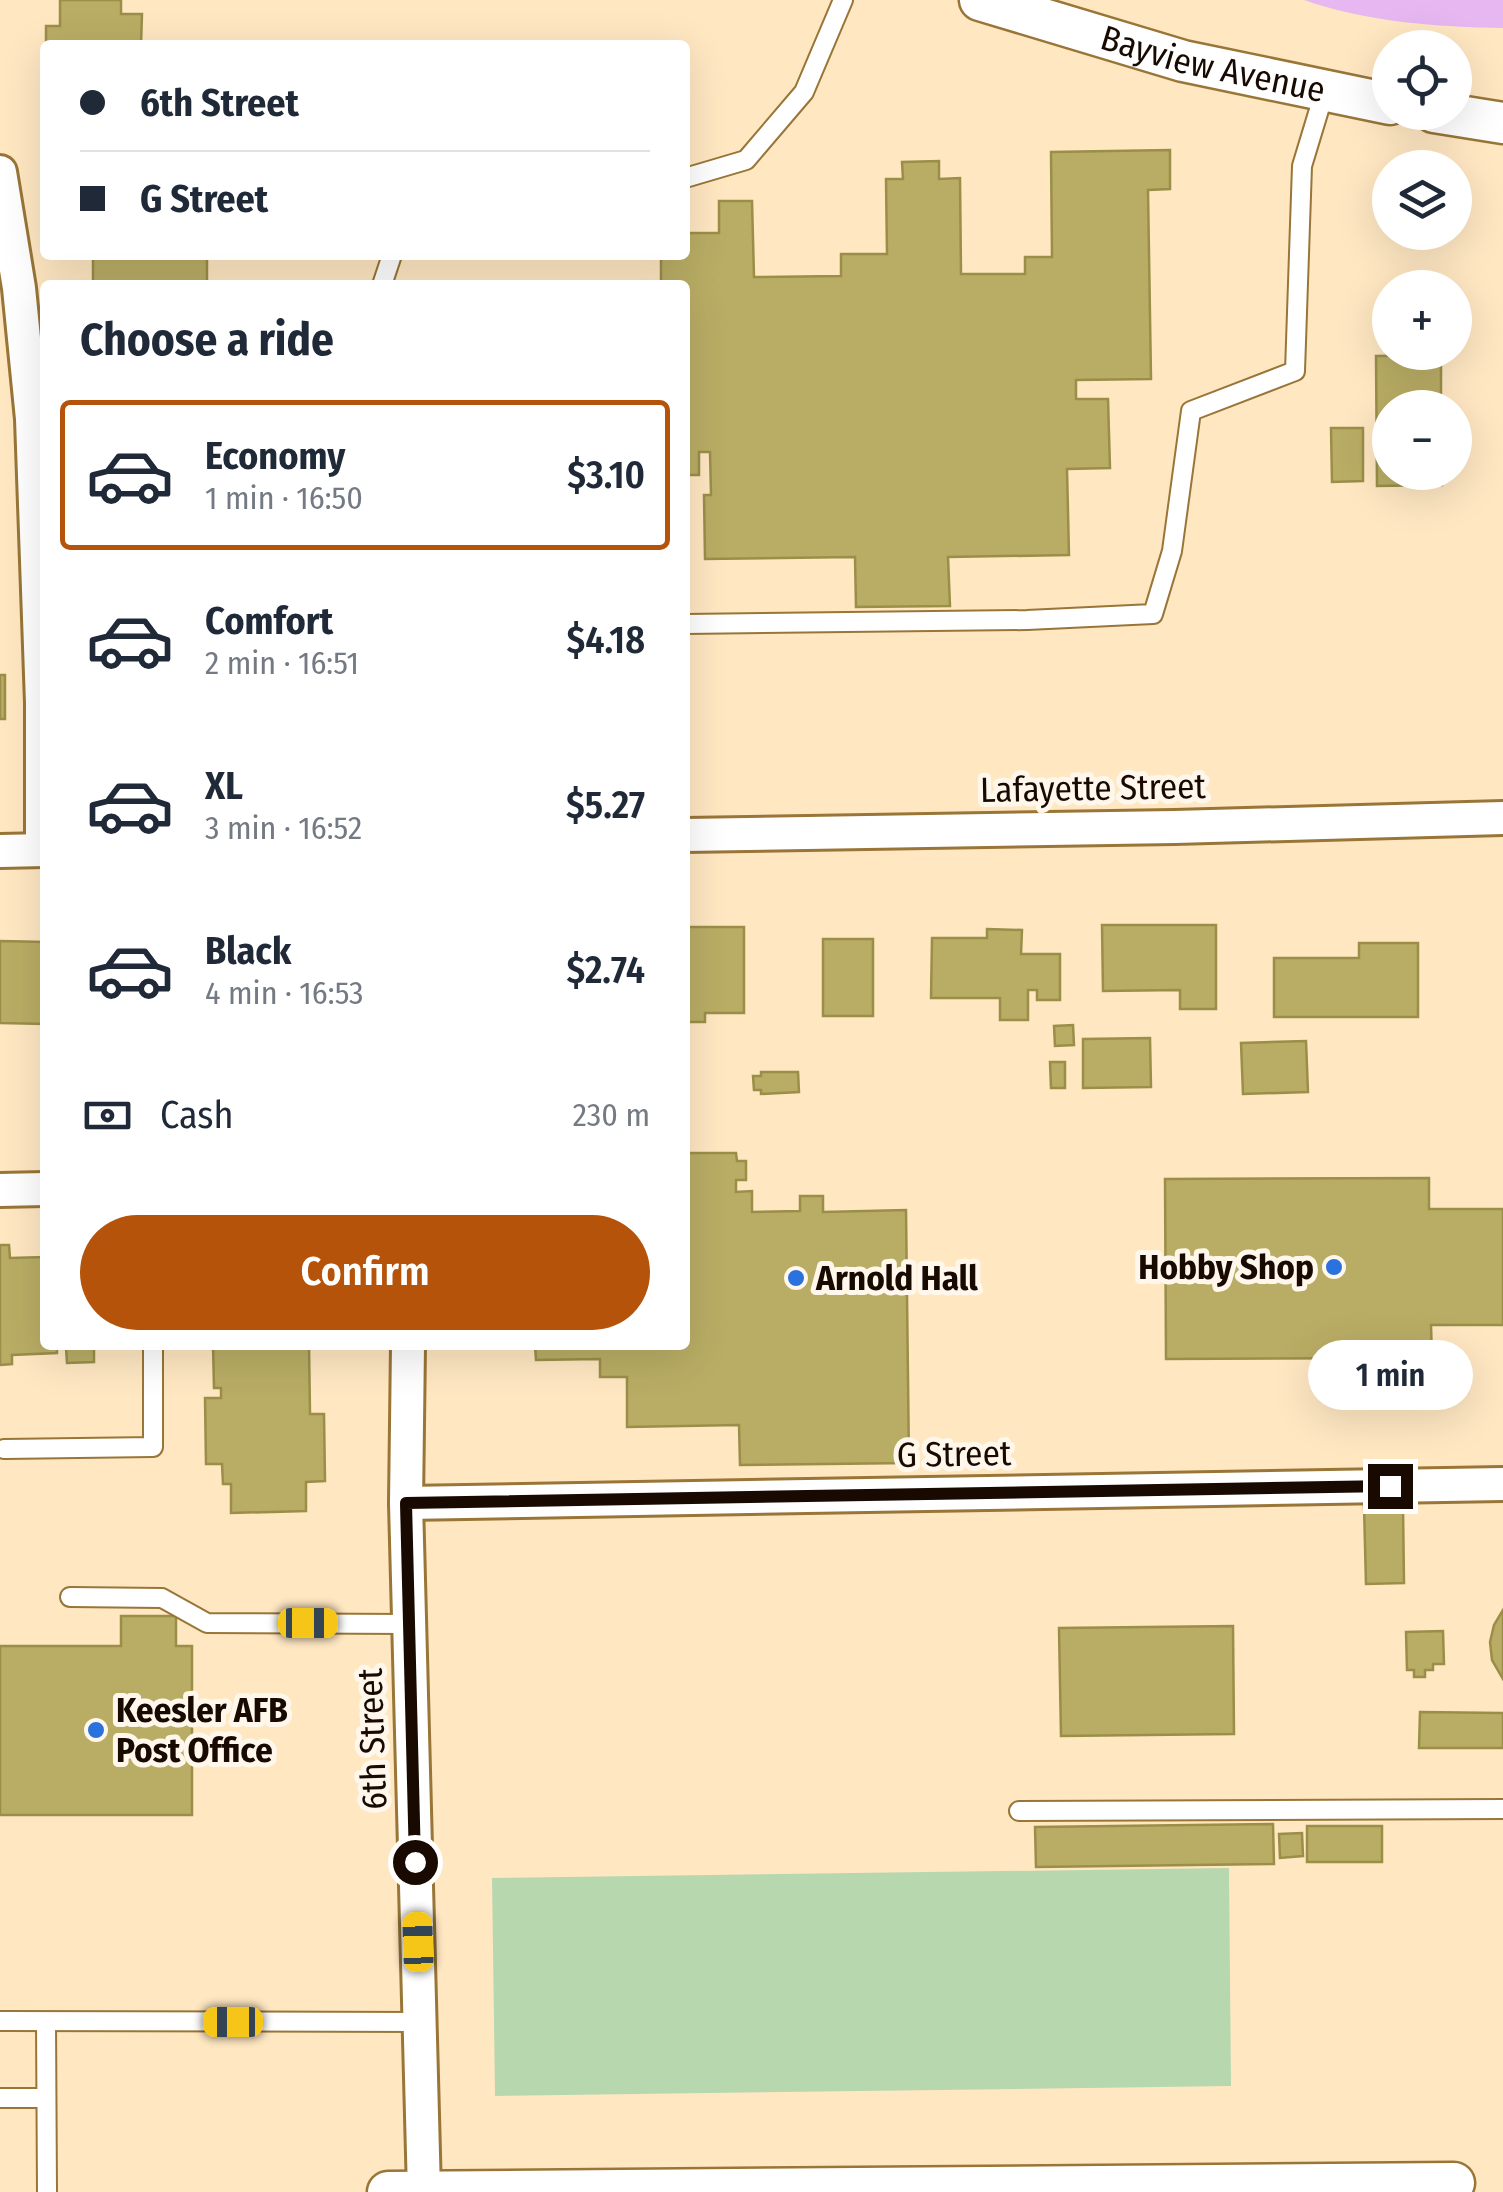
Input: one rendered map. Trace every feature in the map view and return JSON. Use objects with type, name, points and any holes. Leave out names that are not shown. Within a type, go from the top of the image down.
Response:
[{"type":"street","name":"Bayview Avenue","points":[[980,0],[1182,61],[1372,100]]},
{"type":"street","points":[[1472,118],[1503,123]]},
{"type":"street","points":[[0,172],[19,288],[32,419],[40,646]]},
{"type":"street","name":"Lafayette Street","points":[[690,835],[1175,828],[1503,818]]},
{"type":"street","points":[[0,851],[40,850]]},
{"type":"street","points":[[0,1190],[40,1190]]},
{"type":"street","name":"6th Street","points":[[408,1350],[406,1503],[424,2192]]},
{"type":"street","name":"G Street","points":[[406,1503],[1503,1484]]},
{"type":"street","points":[[388,2192],[1454,2183]]},
{"type":"lane","points":[[690,177],[746,160],[804,92],[843,0]]},
{"type":"lane","points":[[690,624],[1027,620],[1153,614],[1172,551],[1191,411],[1295,371],[1302,166],[1324,90]]},
{"type":"lane","points":[[4,1449],[154,1447],[153,1350]]},
{"type":"lane","points":[[70,1597],[162,1598],[207,1623],[409,1624]]},
{"type":"lane","points":[[1018,1812],[1503,1809]]},
{"type":"lane","points":[[0,2021],[420,2022]]},
{"type":"lane","points":[[46,2022],[47,2192]]},
{"type":"lane","points":[[0,2098],[46,2098]]},
{"type":"green space","points":[[1229,1868],[1231,2086],[495,2096],[492,1878]]},
{"type":"shaded area","points":[[1304,0],[1503,0],[1503,28],[1402,22],[1352,14]]},
{"type":"building","points":[[60,0],[121,0],[121,14],[142,14],[141,40],[46,40],[46,26],[60,26]]},
{"type":"building","points":[[1170,150],[1170,189],[1148,190],[1151,379],[1076,380],[1076,399],[1108,399],[1110,468],[1067,469],[1069,555],[948,557],[950,606],[856,607],[855,557],[705,559],[704,495],[711,495],[710,452],[699,452],[699,475],[690,475],[690,280],[661,280],[661,260],[690,260],[690,233],[719,233],[719,201],[752,201],[754,277],[841,276],[841,254],[887,254],[886,179],[903,179],[902,162],[939,161],[939,179],[960,178],[961,274],[1025,274],[1025,257],[1052,257],[1051,152]]},
{"type":"building","points":[[93,260],[207,260],[207,280],[93,280]]},
{"type":"building","points":[[1376,370],[1441,370],[1441,390],[1376,390]]},
{"type":"building","points":[[1331,428],[1363,428],[1363,481],[1332,482]]},
{"type":"building","points":[[0,675],[5,675],[5,719],[0,719]]},
{"type":"building","points":[[1102,925],[1216,925],[1216,1009],[1180,1009],[1180,990],[1103,991]]},
{"type":"building","points":[[690,927],[744,927],[744,1013],[705,1013],[705,1022],[690,1022]]},
{"type":"building","points":[[987,929],[1022,930],[1021,954],[1060,954],[1060,1000],[1037,1000],[1037,990],[1028,990],[1028,1020],[1000,1020],[1000,998],[931,998],[932,938],[987,938]]},
{"type":"building","points":[[823,939],[873,939],[873,1016],[823,1016]]},
{"type":"building","points":[[0,941],[40,942],[40,1024],[0,1023]]},
{"type":"building","points":[[1359,943],[1418,943],[1418,1017],[1274,1017],[1274,958],[1359,958]]},
{"type":"building","points":[[1073,1025],[1074,1045],[1055,1046],[1054,1026]]},
{"type":"building","points":[[1150,1038],[1151,1087],[1083,1088],[1083,1039]]},
{"type":"building","points":[[1306,1041],[1308,1092],[1243,1094],[1241,1043]]},
{"type":"building","points":[[1050,1062],[1065,1062],[1065,1088],[1051,1088]]},
{"type":"building","points":[[761,1072],[798,1072],[799,1092],[761,1094],[761,1090],[754,1090],[753,1076],[761,1076]]},
{"type":"building","name":"Arnold Hall","points":[[690,1153],[736,1153],[737,1161],[746,1161],[746,1180],[736,1180],[736,1192],[752,1191],[752,1212],[800,1211],[800,1196],[823,1196],[823,1212],[906,1210],[909,1463],[740,1465],[739,1425],[627,1427],[627,1377],[600,1377],[600,1359],[536,1360],[535,1350],[690,1350]]},
{"type":"building","name":"Hobby Shop","points":[[1429,1178],[1429,1209],[1503,1209],[1503,1325],[1431,1325],[1432,1358],[1166,1359],[1165,1179]]},
{"type":"building","points":[[0,1245],[9,1245],[10,1258],[40,1257],[40,1350],[57,1353],[12,1355],[12,1364],[0,1365]]},
{"type":"building","points":[[66,1350],[94,1350],[94,1362],[67,1363]]},
{"type":"building","points":[[213,1350],[309,1350],[310,1414],[324,1414],[325,1481],[306,1482],[306,1511],[231,1513],[231,1484],[223,1484],[222,1464],[206,1464],[205,1398],[221,1398],[221,1388],[214,1388]]},
{"type":"building","points":[[1364,1506],[1403,1506],[1404,1583],[1366,1584]]},
{"type":"building","points":[[1503,1610],[1503,1679],[1492,1660],[1490,1642]]},
{"type":"building","name":"Keesler AFB Post Office","points":[[121,1616],[176,1616],[176,1646],[192,1646],[192,1815],[0,1815],[0,1646],[121,1646]]},
{"type":"building","points":[[1233,1626],[1234,1734],[1061,1736],[1059,1628]]},
{"type":"building","points":[[1443,1631],[1444,1664],[1433,1664],[1433,1670],[1425,1670],[1425,1677],[1414,1677],[1414,1670],[1407,1670],[1406,1632]]},
{"type":"building","points":[[1420,1712],[1503,1713],[1503,1748],[1419,1748]]},
{"type":"building","points":[[1273,1824],[1274,1864],[1036,1867],[1035,1827]]},
{"type":"building","points":[[1307,1826],[1382,1826],[1382,1862],[1307,1862]]},
{"type":"building","points":[[1302,1833],[1303,1856],[1280,1858],[1279,1834]]},
{"type":"place","name":"Hobby Shop","points":[[1334,1267]]},
{"type":"place","name":"Arnold Hall","points":[[796,1278]]},
{"type":"place","name":"Keesler AFB Post Office","points":[[96,1730]]},
{"type":"route","points":[[415,1862],[406,1503],[1390,1486]]}]
